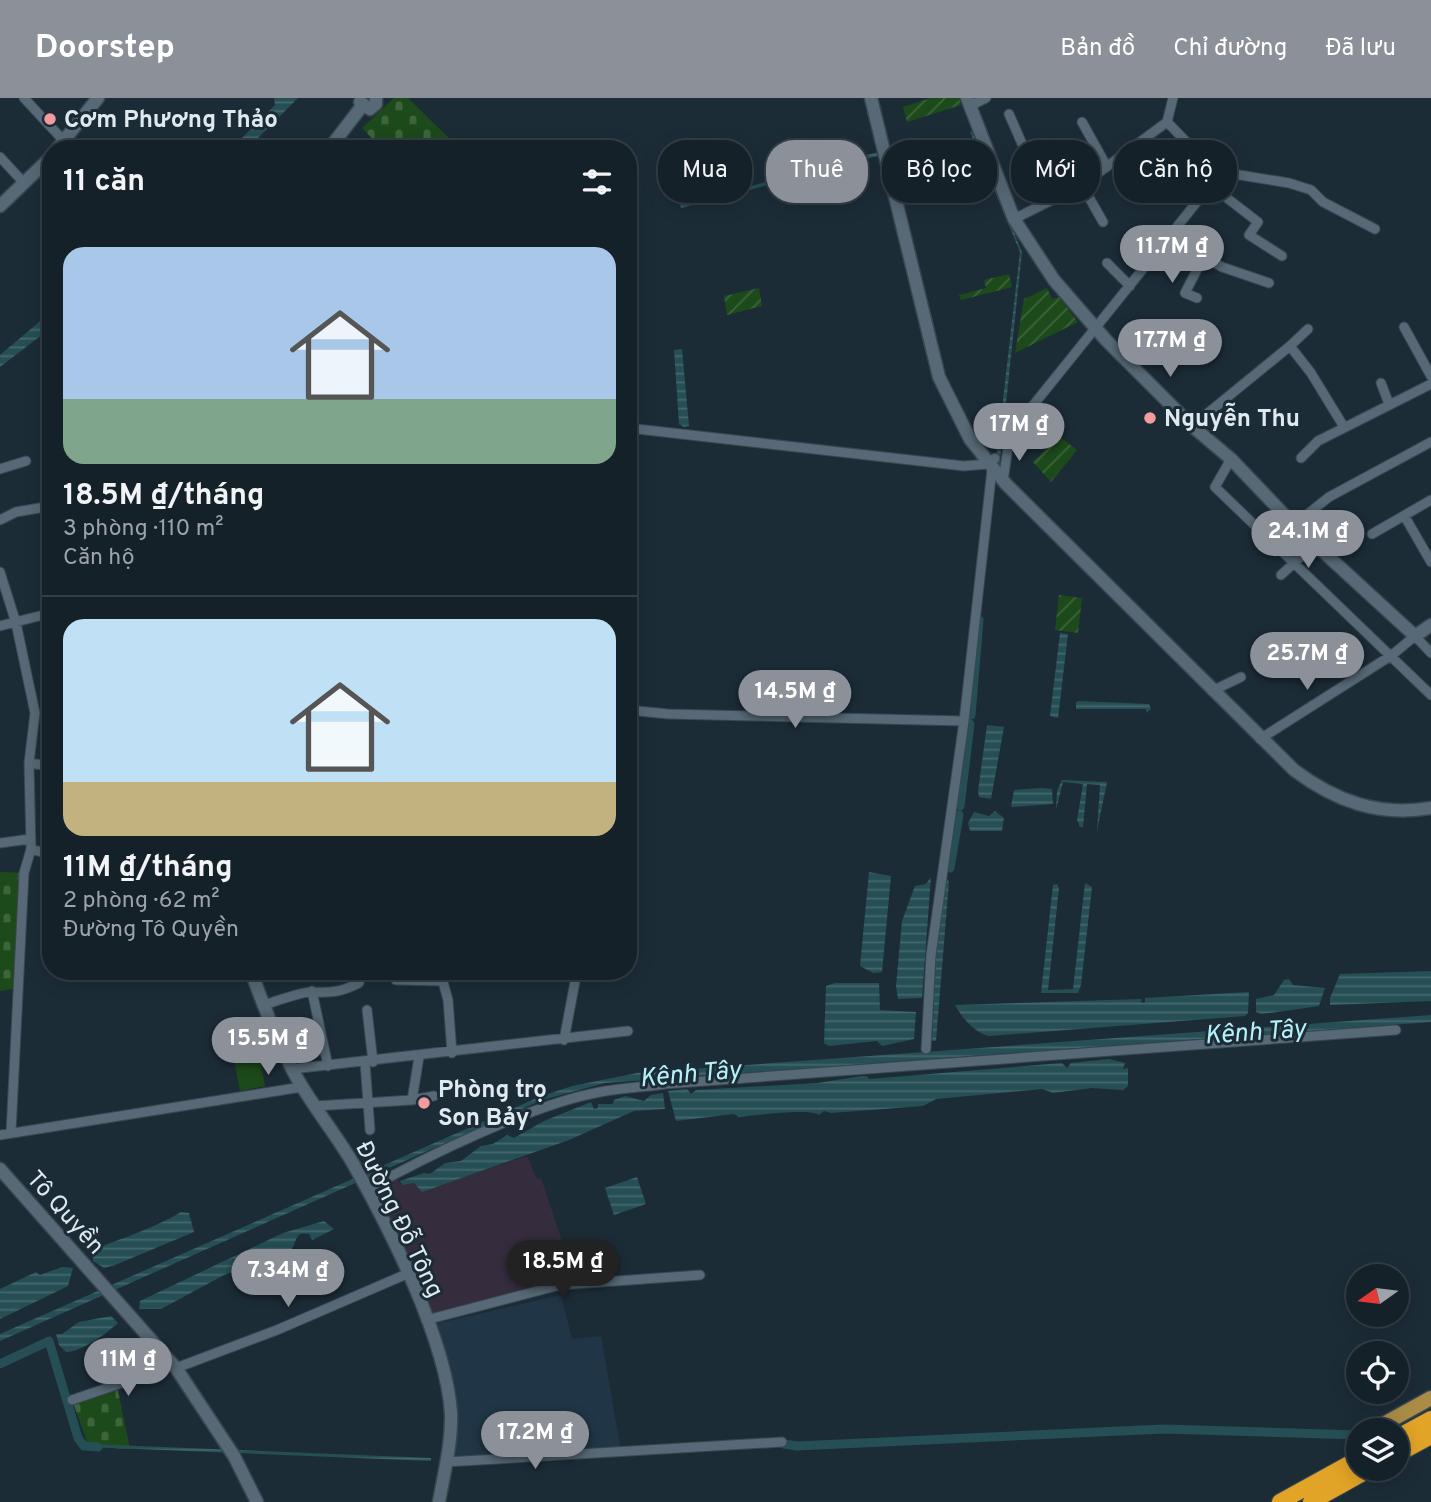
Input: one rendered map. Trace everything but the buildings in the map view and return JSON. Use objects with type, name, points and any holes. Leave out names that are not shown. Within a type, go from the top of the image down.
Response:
[{"type":"highway","points":[[1416,1437],[1431,1419]]},
{"type":"highway","points":[[1280,1502],[1346,1466]]},
{"type":"highway","points":[[1311,1502],[1349,1481]]},
{"type":"main road","points":[[63,140],[98,98]]},
{"type":"main road","points":[[335,140],[361,102],[372,108],[376,98]]},
{"type":"main road","points":[[871,98],[939,377],[956,415],[1003,481],[1260,739],[1317,788],[1375,810],[1430,807]]},
{"type":"main road","points":[[968,102],[1014,219],[1055,280],[1096,328],[1103,344],[1231,459],[1294,525],[1415,636],[1431,625]]},
{"type":"main road","points":[[0,206],[42,166]]},
{"type":"main road","name":"Đường Đỗ Tông","points":[[258,980],[264,1005],[292,1069],[354,1166],[409,1273],[426,1320],[444,1376],[451,1412],[439,1502]]},
{"type":"main road","name":"Tô Quyền","points":[[1,1171],[175,1366],[230,1451],[257,1502]]},
{"type":"main road","points":[[1395,1418],[1431,1398]]},
{"type":"street","points":[[24,98],[57,140]]},
{"type":"street","points":[[968,102],[986,98]]},
{"type":"street","points":[[1100,172],[1167,122],[1173,98]]},
{"type":"street","points":[[1009,114],[1020,140]]},
{"type":"street","points":[[1082,122],[1107,167]]},
{"type":"street","points":[[1167,122],[1184,140]]},
{"type":"street","points":[[0,157],[24,183]]},
{"type":"street","points":[[1237,175],[1289,183],[1311,190],[1323,202],[1375,229]]},
{"type":"street","points":[[1014,219],[1043,203]]},
{"type":"street","points":[[1092,203],[1103,222]]},
{"type":"street","points":[[1003,481],[1008,438],[1196,203]]},
{"type":"street","points":[[1233,203],[1258,222],[1249,235],[1283,256]]},
{"type":"street","points":[[1170,237],[1203,258],[1269,283]]},
{"type":"street","points":[[1136,241],[1153,257]]},
{"type":"street","points":[[1197,298],[1185,293],[1203,258]]},
{"type":"street","points":[[1107,263],[1130,286]]},
{"type":"street","points":[[1404,327],[1431,376]]},
{"type":"street","points":[[1192,426],[1308,329]]},
{"type":"street","points":[[1290,346],[1311,373],[1344,427]]},
{"type":"street","points":[[1129,367],[1143,347]]},
{"type":"street","points":[[1381,383],[1389,404]]},
{"type":"street","points":[[1301,458],[1318,441],[1431,384]]},
{"type":"street","points":[[637,429],[964,466],[992,464],[964,721],[931,955],[926,1049]]},
{"type":"street","points":[[1294,525],[1329,497],[1431,442]]},
{"type":"street","points":[[1231,459],[1214,487],[1431,695]]},
{"type":"street","points":[[0,469],[26,461]]},
{"type":"street","points":[[1372,534],[1430,501]]},
{"type":"street","points":[[0,520],[16,512],[42,508]]},
{"type":"street","points":[[1405,517],[1431,562]]},
{"type":"street","points":[[1281,575],[1315,544]]},
{"type":"street","points":[[0,572],[16,622],[35,713],[29,763],[30,844],[24,873],[11,1132]]},
{"type":"street","points":[[0,626],[42,615]]},
{"type":"street","points":[[1260,739],[1392,655],[1415,636],[1431,653]]},
{"type":"street","points":[[1212,691],[1241,677]]},
{"type":"street","points":[[637,711],[964,721]]},
{"type":"street","points":[[29,763],[42,765]]},
{"type":"street","points":[[0,843],[30,844],[42,850]]},
{"type":"street","points":[[264,1005],[312,991],[315,994],[340,992],[359,983],[359,980]]},
{"type":"street","points":[[442,980],[448,1000],[452,1053]]},
{"type":"street","points":[[564,1040],[575,980]]},
{"type":"street","points":[[312,991],[328,1066]]},
{"type":"street","points":[[367,1010],[370,1130]]},
{"type":"street","points":[[365,1189],[502,1125],[568,1100],[599,1092],[665,1084],[1396,1030]]},
{"type":"street","points":[[292,1069],[369,1063],[628,1031]]},
{"type":"street","points":[[412,1100],[419,1057]]},
{"type":"street","points":[[0,1135],[302,1087]]},
{"type":"street","points":[[315,1106],[435,1096]]},
{"type":"street","points":[[72,1400],[277,1330],[409,1273]]},
{"type":"street","points":[[426,1320],[560,1285],[700,1275]]},
{"type":"street","points":[[446,1462],[782,1442]]},
{"type":"shaded area","points":[[527,1156],[537,1179],[541,1178],[567,1256],[593,1251],[597,1281],[426,1320],[366,1190],[395,1174],[401,1185],[414,1183],[422,1191]]},
{"type":"shaded area","points":[[561,1295],[572,1339],[601,1336],[621,1451],[446,1462],[450,1442],[435,1324]]},
{"type":"green space","points":[[394,98],[408,98],[451,140],[373,140],[362,128]]},
{"type":"green space","points":[[931,98],[959,98],[961,105],[907,122],[903,107]]},
{"type":"green space","points":[[1009,274],[1012,287],[961,300],[959,295],[986,288],[984,280]]},
{"type":"green space","points":[[759,288],[762,306],[727,315],[724,296]]},
{"type":"green space","points":[[1047,288],[1052,299],[1059,297],[1078,322],[1015,353],[1024,299]]},
{"type":"green space","points":[[1059,436],[1077,450],[1051,482],[1033,462]]},
{"type":"green space","points":[[1059,595],[1082,598],[1078,633],[1055,630]]},
{"type":"green space","points":[[0,872],[24,873],[18,988],[0,991]]},
{"type":"green space","points":[[255,1030],[265,1086],[240,1091],[229,1035]]},
{"type":"green space","points":[[117,1386],[130,1449],[89,1447],[72,1400]]},
{"type":"water","points":[[274,98],[298,98],[256,140],[240,140],[275,105]]},
{"type":"water","points":[[878,152],[878,156],[868,159],[868,155]]},
{"type":"water","points":[[766,182],[766,186],[752,189],[752,186]]},
{"type":"water","points":[[997,192],[1022,252],[999,470],[995,469],[1020,252]]},
{"type":"water","points":[[687,203],[700,203],[681,208],[680,205]]},
{"type":"water","points":[[42,320],[42,335],[0,367],[0,355]]},
{"type":"water","points":[[682,349],[689,426],[684,427],[679,424],[674,350]]},
{"type":"water","points":[[1060,633],[1068,634],[1058,718],[1050,716]]},
{"type":"water","points":[[1076,702],[1149,704],[1151,709],[1146,713],[1146,709],[1076,709]]},
{"type":"water","points":[[987,725],[1004,727],[991,799],[979,797],[978,791]]},
{"type":"water","points":[[1062,780],[1107,782],[1097,831],[1100,785],[1087,784],[1083,827],[1080,827],[1077,820],[1083,784],[1063,782],[1056,810],[1057,791]]},
{"type":"water","points":[[1052,789],[1053,804],[1011,807],[1014,790]]},
{"type":"water","points":[[995,811],[1004,818],[1002,831],[970,831],[968,823],[974,812],[989,816]]},
{"type":"water","points":[[869,872],[891,876],[882,972],[873,973],[860,966]]},
{"type":"water","points":[[931,877],[922,998],[898,999],[896,986],[902,921],[915,886],[926,884]]},
{"type":"water","points":[[946,878],[949,882],[936,1041],[932,1041],[936,955]]},
{"type":"water","points":[[1085,883],[1092,887],[1078,993],[1041,993],[1053,885],[1057,884],[1059,888],[1048,990],[1073,989]]},
{"type":"water","points":[[1431,971],[1431,1001],[1330,1005],[1330,998],[1340,974]]},
{"type":"water","points":[[1289,979],[1293,985],[1325,988],[1319,1006],[1262,1014],[1256,1012],[1256,999],[1274,995],[1284,980]]},
{"type":"water","points":[[835,983],[879,983],[880,1010],[916,1012],[914,1039],[882,1046],[877,1041],[829,1046],[824,1043],[826,986]]},
{"type":"water","points":[[1249,992],[1248,1013],[1245,1016],[989,1036],[969,1024],[955,1005],[1141,999],[1142,1003],[1145,998]]},
{"type":"water","name":"Kênh Tây","points":[[1431,1015],[1431,1022],[605,1083],[542,1100],[0,1341],[0,1334],[539,1097],[572,1086],[637,1073]]},
{"type":"water","points":[[1109,1059],[1125,1063],[1123,1069],[1128,1068],[1128,1086],[1123,1090],[1092,1088],[1053,1093],[1042,1089],[936,1099],[923,1106],[831,1113],[824,1111],[819,1115],[794,1112],[739,1117],[734,1114],[676,1121],[668,1091],[687,1089],[691,1094],[696,1090],[818,1083],[861,1076],[867,1076],[869,1079],[1062,1063],[1067,1068],[1071,1063]]},
{"type":"water","points":[[663,1093],[665,1109],[634,1111],[569,1140],[422,1192],[414,1183],[402,1185],[400,1181],[424,1173],[430,1174],[445,1163],[461,1161],[481,1146],[493,1144],[507,1135],[514,1138],[544,1121],[591,1102],[594,1109],[598,1108],[598,1104],[613,1104],[614,1100],[625,1096],[644,1101],[651,1095]]},
{"type":"water","points":[[637,1177],[646,1204],[614,1215],[605,1188]]},
{"type":"water","points":[[181,1212],[189,1213],[194,1232],[115,1265],[104,1268],[93,1261],[93,1250]]},
{"type":"water","points":[[324,1221],[334,1229],[312,1240],[309,1234],[301,1234],[291,1250],[224,1275],[161,1309],[139,1309],[140,1301],[283,1233]]},
{"type":"water","points":[[62,1267],[73,1268],[68,1286],[0,1319],[0,1289],[36,1272],[40,1275]]},
{"type":"water","points":[[111,1316],[118,1323],[87,1345],[66,1352],[59,1345],[56,1334],[62,1334],[79,1322]]},
{"type":"water","points":[[88,1444],[431,1458],[431,1461],[89,1447]]},
{"type":"waterway","points":[[971,715],[979,620]]},
{"type":"waterway","points":[[960,806],[970,724]]},
{"type":"waterway","points":[[950,868],[959,815]]},
{"type":"waterway","points":[[0,1364],[49,1341],[78,1438],[84,1446],[98,1447]]},
{"type":"waterway","points":[[784,1444],[797,1446],[1164,1429],[1346,1435]]},
{"type":"place","name":"Cơm Phương Thảo","points":[[50,119]]},
{"type":"place","name":"Nguyễn Thu","points":[[1150,418]]},
{"type":"place","name":"Phòng trọ Son Bảy","points":[[424,1103]]}]
